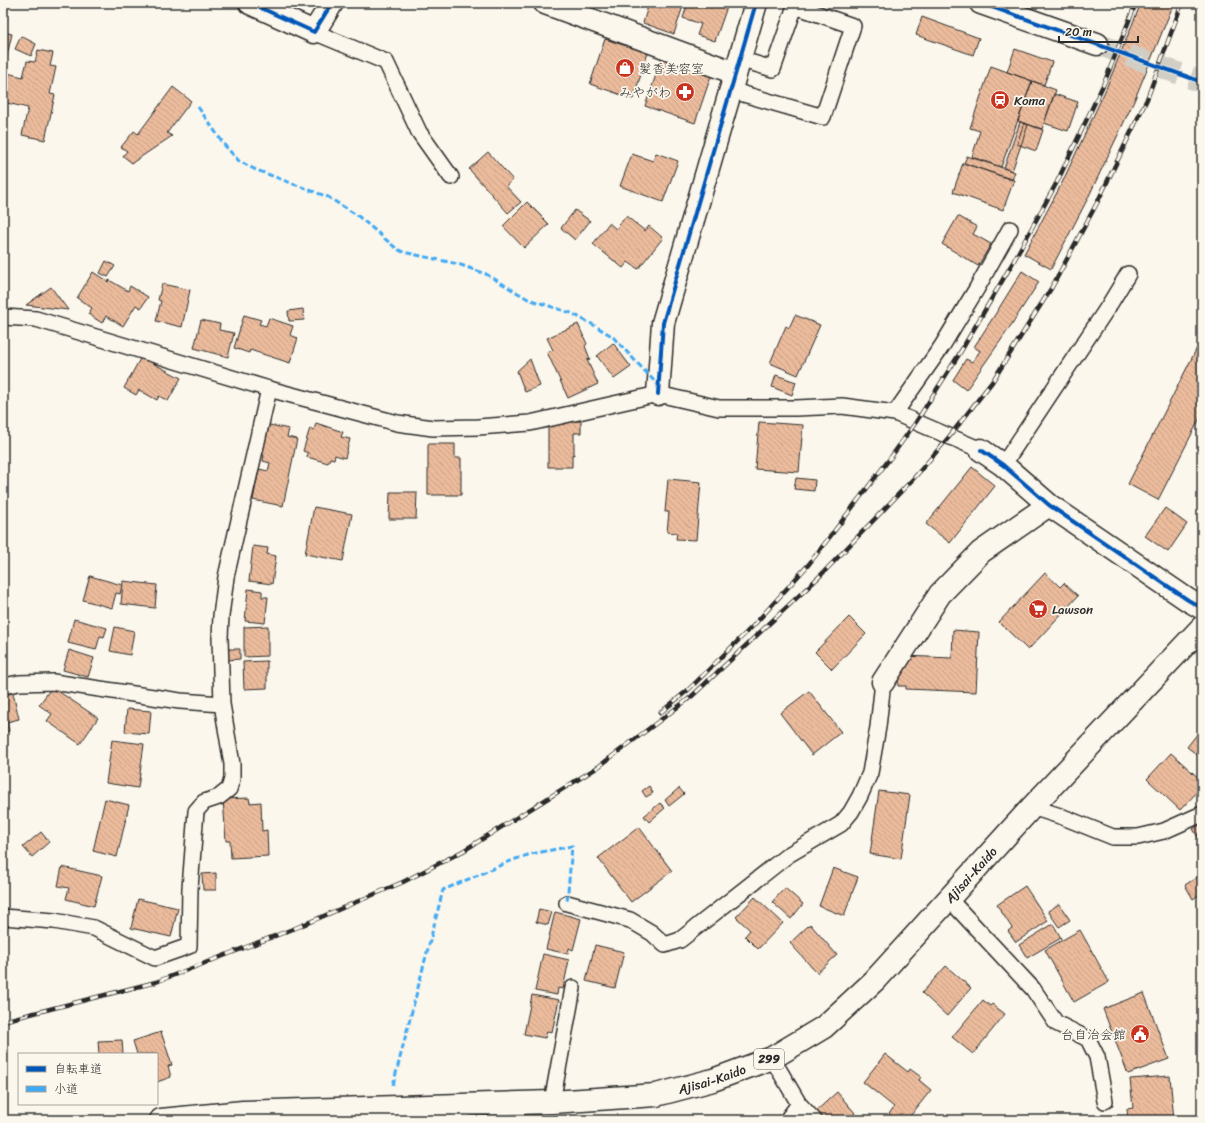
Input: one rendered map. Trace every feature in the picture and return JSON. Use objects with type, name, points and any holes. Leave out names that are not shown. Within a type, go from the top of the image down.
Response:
[{"type":"main road","points":[[250,3],[314,32],[332,3]]},
{"type":"main road","points":[[545,3],[735,74]]},
{"type":"main road","points":[[658,394],[663,323],[756,3]]},
{"type":"main road","points":[[981,3],[1097,44]]},
{"type":"main road","points":[[981,450],[1003,465],[1049,505],[1202,608]]},
{"type":"main road","points":[[883,682],[940,594],[981,552],[1049,505]]},
{"type":"main road","name":"Ajisai-Kaido","points":[[161,1120],[243,1112],[458,1112],[552,1102],[656,1094],[713,1080],[772,1058],[824,1027],[874,981],[1032,807],[1202,627]]},
{"type":"lane","points":[[795,6],[853,26],[823,117],[735,74],[773,69],[795,6]]},
{"type":"lane","points":[[314,32],[386,62],[419,132],[451,177]]},
{"type":"lane","points":[[895,412],[942,346],[1010,229]]},
{"type":"lane","points":[[1003,465],[1108,307],[1128,274]]},
{"type":"lane","points":[[3,317],[36,319],[269,389],[396,423],[433,428],[478,427],[530,423],[658,394],[719,408],[796,408],[842,406],[895,412],[981,450]]},
{"type":"lane","points":[[3,917],[54,921],[94,928],[155,958],[189,946],[190,888],[196,811],[204,802],[219,796],[229,789],[232,779],[232,764],[222,704],[220,638],[221,616],[226,577],[269,389]]},
{"type":"lane","points":[[3,686],[19,683],[52,682],[180,701],[222,704]]},
{"type":"lane","points":[[567,903],[630,920],[652,933],[665,945],[680,940],[788,856],[841,824],[851,812],[870,773],[878,727],[883,682]]},
{"type":"lane","points":[[1032,807],[1063,817],[1113,837],[1138,837],[1164,831],[1202,814]]},
{"type":"lane","points":[[949,899],[1033,989],[1056,1023],[1088,1039],[1097,1057],[1105,1101]]},
{"type":"lane","points":[[552,1102],[573,988]]},
{"type":"lane","points":[[772,1058],[799,1104],[814,1120]]},
{"type":"lane","points":[[787,1120],[799,1104]]},
{"type":"building","points":[[649,3],[684,3],[674,34],[643,23]]},
{"type":"building","points":[[688,3],[728,4],[715,41],[697,35],[701,24],[683,18]]},
{"type":"building","points":[[1141,3],[1174,3],[1134,101],[1087,200],[1051,269],[1024,254],[1061,185],[1105,91]]},
{"type":"building","points":[[922,17],[979,38],[973,55],[916,35]]},
{"type":"building","points":[[3,32],[12,34],[4,68],[3,68]]},
{"type":"building","points":[[21,36],[36,44],[31,56],[15,49]]},
{"type":"building","points":[[605,39],[648,53],[633,99],[590,84]]},
{"type":"building","points":[[1015,49],[1052,62],[1044,85],[1007,72]]},
{"type":"building","points":[[38,50],[53,53],[50,66],[56,67],[50,94],[55,95],[45,140],[22,135],[28,108],[3,102],[3,72],[23,77],[27,61],[35,62]]},
{"type":"building","points":[[663,55],[712,73],[695,123],[645,106]]},
{"type":"building","points":[[991,66],[1032,81],[1001,167],[972,157],[980,131],[970,128]]},
{"type":"building","points":[[1032,81],[1056,90],[1042,129],[1018,121]]},
{"type":"building","points":[[173,87],[191,101],[167,133],[172,136],[132,163],[123,156],[127,151],[121,147],[134,131],[138,134]]},
{"type":"building","points":[[1054,94],[1078,102],[1068,131],[1044,123]]},
{"type":"building","points":[[1020,122],[1028,125],[1012,171],[1004,168]]},
{"type":"building","points":[[1024,123],[1043,130],[1036,151],[1017,144]]},
{"type":"building","points":[[488,152],[513,180],[506,186],[521,202],[508,213],[469,169]]},
{"type":"building","points":[[656,153],[678,161],[663,202],[620,186],[632,154],[653,161]]},
{"type":"building","points":[[967,156],[1015,172],[1012,180],[964,163]]},
{"type":"building","points":[[963,163],[1014,180],[1003,210],[953,192]]},
{"type":"building","points":[[527,202],[549,224],[524,248],[503,226]]},
{"type":"building","points":[[575,210],[590,221],[575,240],[561,228]]},
{"type":"building","points":[[626,216],[645,231],[649,226],[663,238],[638,269],[628,262],[623,268],[593,244],[609,223],[616,229]]},
{"type":"building","points":[[958,216],[977,227],[973,234],[991,244],[978,266],[942,244]]},
{"type":"building","points":[[106,261],[115,266],[108,277],[100,273]]},
{"type":"building","points":[[1022,271],[1039,282],[1006,333],[966,390],[953,380],[966,359],[972,362],[980,351],[974,347]]},
{"type":"building","points":[[93,272],[108,282],[109,280],[128,291],[130,286],[148,297],[141,308],[136,305],[123,326],[106,316],[102,323],[88,314],[92,308],[77,298]]},
{"type":"building","points":[[162,284],[190,290],[182,327],[156,321],[161,301],[158,300]]},
{"type":"building","points":[[51,287],[68,310],[26,305]]},
{"type":"building","points":[[303,309],[304,320],[289,321],[288,311]]},
{"type":"building","points":[[244,315],[261,320],[259,324],[266,326],[269,318],[293,326],[290,335],[298,338],[290,363],[250,350],[249,353],[234,348]]},
{"type":"building","points":[[795,315],[820,325],[798,375],[770,363],[786,326],[789,328]]},
{"type":"building","points":[[201,320],[220,324],[219,330],[234,333],[228,357],[194,348]]},
{"type":"building","points":[[578,324],[587,344],[585,346],[590,359],[587,360],[598,384],[568,398],[547,352],[553,350],[547,338]]},
{"type":"building","points":[[1202,338],[1202,414],[1158,500],[1128,484]]},
{"type":"building","points":[[613,343],[631,367],[614,379],[597,356]]},
{"type":"building","points":[[141,357],[181,378],[168,401],[159,396],[157,400],[139,390],[136,395],[124,388]]},
{"type":"building","points":[[530,359],[540,386],[525,392],[517,371]]},
{"type":"building","points":[[776,375],[796,382],[792,395],[772,387]]},
{"type":"building","points":[[564,421],[581,421],[581,433],[574,433],[574,455],[572,454],[572,467],[548,467],[548,424],[564,424]]},
{"type":"building","points":[[759,422],[803,425],[799,472],[755,469]]},
{"type":"building","points":[[316,423],[343,432],[341,437],[350,439],[345,458],[335,455],[334,459],[330,458],[328,463],[307,457],[308,453],[303,451],[310,428],[314,430]]},
{"type":"building","points":[[265,424],[289,429],[287,437],[297,439],[283,506],[253,500],[259,469],[268,471],[270,463],[263,461],[264,455],[259,453]]},
{"type":"building","points":[[428,444],[455,444],[455,458],[461,458],[461,495],[428,495]]},
{"type":"building","points":[[972,467],[995,486],[950,543],[926,524]]},
{"type":"building","points":[[796,478],[815,480],[814,491],[794,489]]},
{"type":"building","points":[[668,479],[701,482],[696,540],[676,539],[677,533],[667,532],[669,512],[665,512]]},
{"type":"building","points":[[390,492],[417,492],[416,519],[389,519]]},
{"type":"building","points":[[314,507],[352,514],[343,561],[305,554]]},
{"type":"building","points":[[1165,508],[1187,524],[1168,552],[1145,536]]},
{"type":"building","points":[[253,546],[268,548],[267,554],[276,556],[272,584],[249,581]]},
{"type":"building","name":"Lawson","points":[[1045,573],[1060,587],[1064,583],[1078,596],[1028,650],[999,622]]},
{"type":"building","points":[[90,576],[122,585],[120,594],[116,593],[112,608],[83,600]]},
{"type":"building","points":[[123,581],[157,585],[155,608],[121,604]]},
{"type":"building","points":[[248,589],[262,591],[262,597],[268,597],[265,623],[245,621]]},
{"type":"building","points":[[849,617],[866,634],[832,669],[815,652]]},
{"type":"building","points":[[74,619],[107,628],[104,637],[100,636],[96,650],[68,643]]},
{"type":"building","points":[[268,626],[268,656],[244,657],[244,627]]},
{"type":"building","points":[[115,627],[134,631],[130,655],[110,651]]},
{"type":"building","points":[[953,630],[979,632],[976,692],[906,689],[906,686],[898,686],[899,662],[904,656],[952,658]]},
{"type":"building","points":[[227,649],[240,649],[240,659],[227,660]]},
{"type":"building","points":[[69,650],[94,658],[88,677],[63,670]]},
{"type":"building","points":[[267,661],[267,688],[244,689],[243,662]]},
{"type":"building","points":[[52,687],[98,718],[80,744],[47,721],[52,714],[39,705]]},
{"type":"building","points":[[809,691],[841,732],[812,755],[780,713]]},
{"type":"building","points":[[13,693],[19,719],[7,722],[9,731],[3,733],[3,695]]},
{"type":"building","points":[[127,709],[151,711],[149,734],[125,732]]},
{"type":"building","points":[[1202,728],[1202,754],[1200,757],[1187,747]]},
{"type":"building","points":[[112,740],[144,744],[138,788],[106,783]]},
{"type":"building","points":[[1171,753],[1202,781],[1202,787],[1180,810],[1147,779]]},
{"type":"building","points":[[649,786],[653,793],[646,797],[642,791]]},
{"type":"building","points":[[679,788],[684,794],[669,806],[665,800]]},
{"type":"building","points":[[879,791],[910,795],[901,859],[870,854]]},
{"type":"building","points":[[249,798],[250,803],[261,802],[262,831],[267,830],[268,856],[231,858],[230,841],[226,841],[223,799]]},
{"type":"building","points":[[105,799],[129,805],[117,857],[93,851]]},
{"type":"building","points":[[660,803],[665,808],[649,822],[644,816]]},
{"type":"building","points":[[1202,823],[1202,853],[1197,845],[1201,842],[1193,829]]},
{"type":"building","points":[[639,827],[672,871],[631,902],[598,858]]},
{"type":"building","points":[[41,832],[49,842],[32,857],[23,847]]},
{"type":"building","points":[[62,867],[102,876],[94,906],[66,899],[69,888],[58,886]]},
{"type":"building","points":[[833,868],[858,877],[844,916],[819,906]]},
{"type":"building","points":[[216,873],[216,890],[203,890],[202,874]]},
{"type":"building","points":[[1202,874],[1202,893],[1193,899],[1185,885]]},
{"type":"building","points":[[1025,886],[1048,921],[1016,942],[1008,931],[1012,928],[997,905]]},
{"type":"building","points":[[785,888],[803,904],[791,919],[772,902]]},
{"type":"building","points":[[755,897],[783,923],[758,949],[745,936],[750,930],[736,917]]},
{"type":"building","points":[[138,899],[178,908],[171,937],[131,928]]},
{"type":"building","points":[[1059,904],[1070,920],[1059,927],[1048,911]]},
{"type":"building","points":[[539,909],[552,912],[548,925],[536,922]]},
{"type":"building","points":[[555,912],[581,919],[573,950],[569,948],[568,954],[546,949]]},
{"type":"building","points":[[810,924],[837,955],[817,973],[790,943]]},
{"type":"building","points":[[1053,924],[1061,938],[1027,958],[1019,945]]},
{"type":"building","points":[[1080,930],[1109,982],[1074,1002],[1045,950]]},
{"type":"building","points":[[595,945],[624,952],[615,988],[586,981]]},
{"type":"building","points":[[543,954],[569,960],[563,989],[558,988],[557,995],[535,991]]},
{"type":"building","points":[[946,966],[971,988],[947,1016],[922,993]]},
{"type":"building","points":[[1144,993],[1169,1059],[1128,1074],[1103,1009]]},
{"type":"building","points":[[532,995],[559,1000],[552,1032],[547,1031],[545,1038],[524,1034]]},
{"type":"building","points":[[983,1000],[990,1006],[992,1004],[1005,1014],[973,1054],[952,1037]]},
{"type":"building","points":[[161,1032],[172,1065],[168,1066],[171,1077],[158,1082],[158,1053],[137,1053],[133,1041]]},
{"type":"building","points":[[122,1040],[123,1053],[99,1053],[98,1041]]},
{"type":"building","points":[[885,1054],[908,1072],[910,1069],[921,1077],[919,1080],[931,1090],[907,1120],[897,1120],[889,1114],[894,1107],[863,1082]]},
{"type":"building","points":[[1170,1076],[1174,1120],[1128,1120],[1127,1109],[1133,1108],[1130,1079]]},
{"type":"building","points":[[837,1092],[855,1113],[847,1120],[822,1120],[815,1112]]},
{"type":"tunnel","points":[[1097,44],[1202,82]]},
{"type":"railway","points":[[660,713],[688,690],[753,626],[809,564],[916,422],[958,356],[1012,264],[1057,182],[1105,81],[1136,3]]},
{"type":"railway","points":[[3,1021],[156,982],[298,927],[403,882],[463,851],[598,767],[691,697],[821,575],[914,478],[949,437],[992,382],[1052,287],[1097,203],[1147,99],[1182,3]]},
{"type":"marked path","points":[[198,107],[226,147],[239,161],[254,169],[328,197],[358,216],[397,249],[403,252],[458,264],[486,274],[528,299],[571,313],[590,323],[612,336],[658,385]]},
{"type":"marked path","points":[[393,1085],[443,890],[513,860],[531,854],[572,846],[567,903]]},
{"type":"cycle path","points":[[250,3],[314,32],[332,3]]},
{"type":"cycle path","points":[[658,394],[663,323],[756,3]]},
{"type":"cycle path","points":[[981,3],[1202,82]]},
{"type":"cycle path","points":[[981,450],[1003,465],[1049,505],[1202,608]]},
{"type":"place","name":"髪香美容室","points":[[625,68]]},
{"type":"place","name":"みやがわ","points":[[685,92]]},
{"type":"place","name":"Koma","points":[[1000,100]]},
{"type":"place","name":"Lawson","points":[[1038,609]]},
{"type":"place","name":"台自治会館","points":[[1140,1034]]}]
